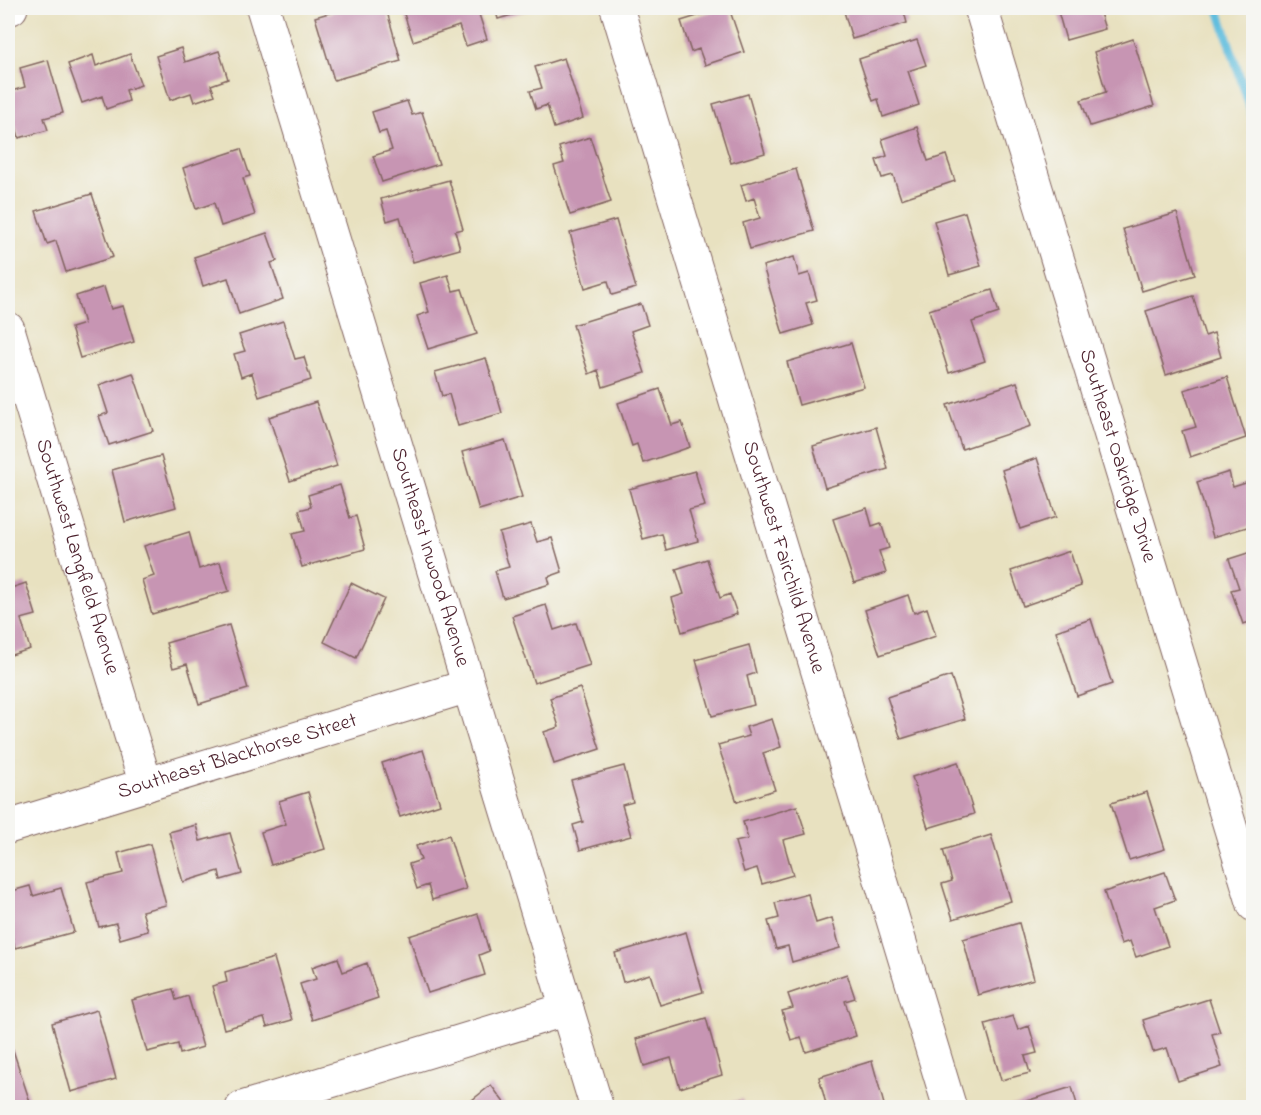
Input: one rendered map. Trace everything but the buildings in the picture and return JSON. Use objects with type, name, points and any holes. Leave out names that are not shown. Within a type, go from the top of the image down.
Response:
[{"type":"street","name":"Southeast Inwood Avenue","points":[[262,8],[597,1107]]},
{"type":"street","name":"Southwest Fairchild Avenue","points":[[617,8],[950,1107]]},
{"type":"street","name":"Southeast Oakridge Drive","points":[[981,8],[1254,905]]},
{"type":"street","name":"Southwest Langfield Avenue","points":[[8,329],[146,785]]},
{"type":"street","name":"Southeast Blackhorse Street","points":[[8,827],[468,686]]},
{"type":"street","points":[[242,1107],[567,1009]]},
{"type":"waterway","points":[[1218,8],[1254,121]]}]
